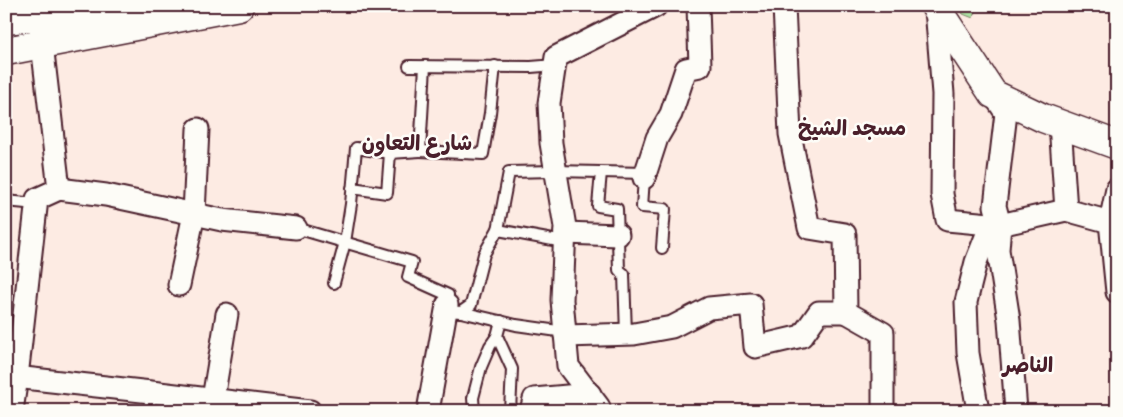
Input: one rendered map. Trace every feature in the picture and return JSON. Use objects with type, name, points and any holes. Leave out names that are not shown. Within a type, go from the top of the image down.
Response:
[{"type":"street","points":[[6,20],[37,17],[76,19],[197,14],[239,6]]},
{"type":"street","points":[[594,403],[568,366],[562,300],[565,227],[551,143],[549,103],[556,57],[656,6]]},
{"type":"street","points":[[645,176],[657,138],[671,114],[686,69],[700,66],[698,6]]},
{"type":"street","points":[[784,6],[790,134],[809,228],[845,234],[846,312]]},
{"type":"street","points":[[935,7],[1006,113],[995,206],[998,250],[1009,320],[1016,411]]},
{"type":"street","points":[[935,7],[943,94],[942,194],[948,220],[996,225],[1066,210],[1110,222]]},
{"type":"street","points":[[37,17],[42,44],[59,189]]},
{"type":"street","points":[[6,51],[42,44],[76,19]]},
{"type":"street","points":[[993,94],[1043,118],[1117,145]]},
{"type":"street","points":[[1060,124],[1066,210]]},
{"type":"street","points":[[179,285],[194,214],[198,130]]},
{"type":"street","points":[[1117,188],[1110,222],[1117,292]]},
{"type":"street","points":[[12,411],[12,376],[37,199],[59,189],[106,195],[222,220],[296,228]]},
{"type":"street","points":[[978,411],[968,352],[966,302],[976,262],[996,225]]},
{"type":"street","points":[[564,238],[618,235]]},
{"type":"street","points":[[565,334],[626,334],[672,327],[709,308],[751,304],[756,347],[802,336],[819,312],[846,312],[882,333],[883,411]]},
{"type":"street","points":[[428,411],[451,309]]},
{"type":"street","points":[[213,399],[227,314]]},
{"type":"street","points":[[12,376],[150,401],[213,399],[304,410]]},
{"type":"street","points":[[531,411],[534,399],[594,403]]},
{"type":"lane","points":[[409,66],[531,67],[555,65]]},
{"type":"lane","points":[[420,151],[424,66]]},
{"type":"lane","points":[[334,283],[345,242],[356,148],[390,153],[420,151],[483,154],[495,66]]},
{"type":"lane","points":[[352,188],[387,193],[390,153]]},
{"type":"lane","points":[[451,309],[471,305],[484,254],[498,229],[509,172],[601,172],[645,176],[642,207],[665,209],[662,248]]},
{"type":"lane","points":[[601,172],[598,206],[616,209],[619,270],[624,274],[626,334]]},
{"type":"lane","points":[[6,202],[36,204]]},
{"type":"lane","points":[[296,228],[412,262],[408,277],[448,295],[451,309]]},
{"type":"lane","points":[[498,229],[564,238]]},
{"type":"lane","points":[[451,309],[565,334]]},
{"type":"lane","points":[[474,411],[473,398],[481,367],[490,346],[497,336],[501,321]]},
{"type":"lane","points":[[497,336],[512,369],[510,411]]},
{"type":"green space","points":[[959,6],[976,6],[973,18],[963,14]]},
{"type":"district","name":"مسجد الشيخ","points":[[852,128]]},
{"type":"district","name":"شارع التعاون","points":[[417,143]]},
{"type":"district","name":"الناصر","points":[[1028,365]]}]
